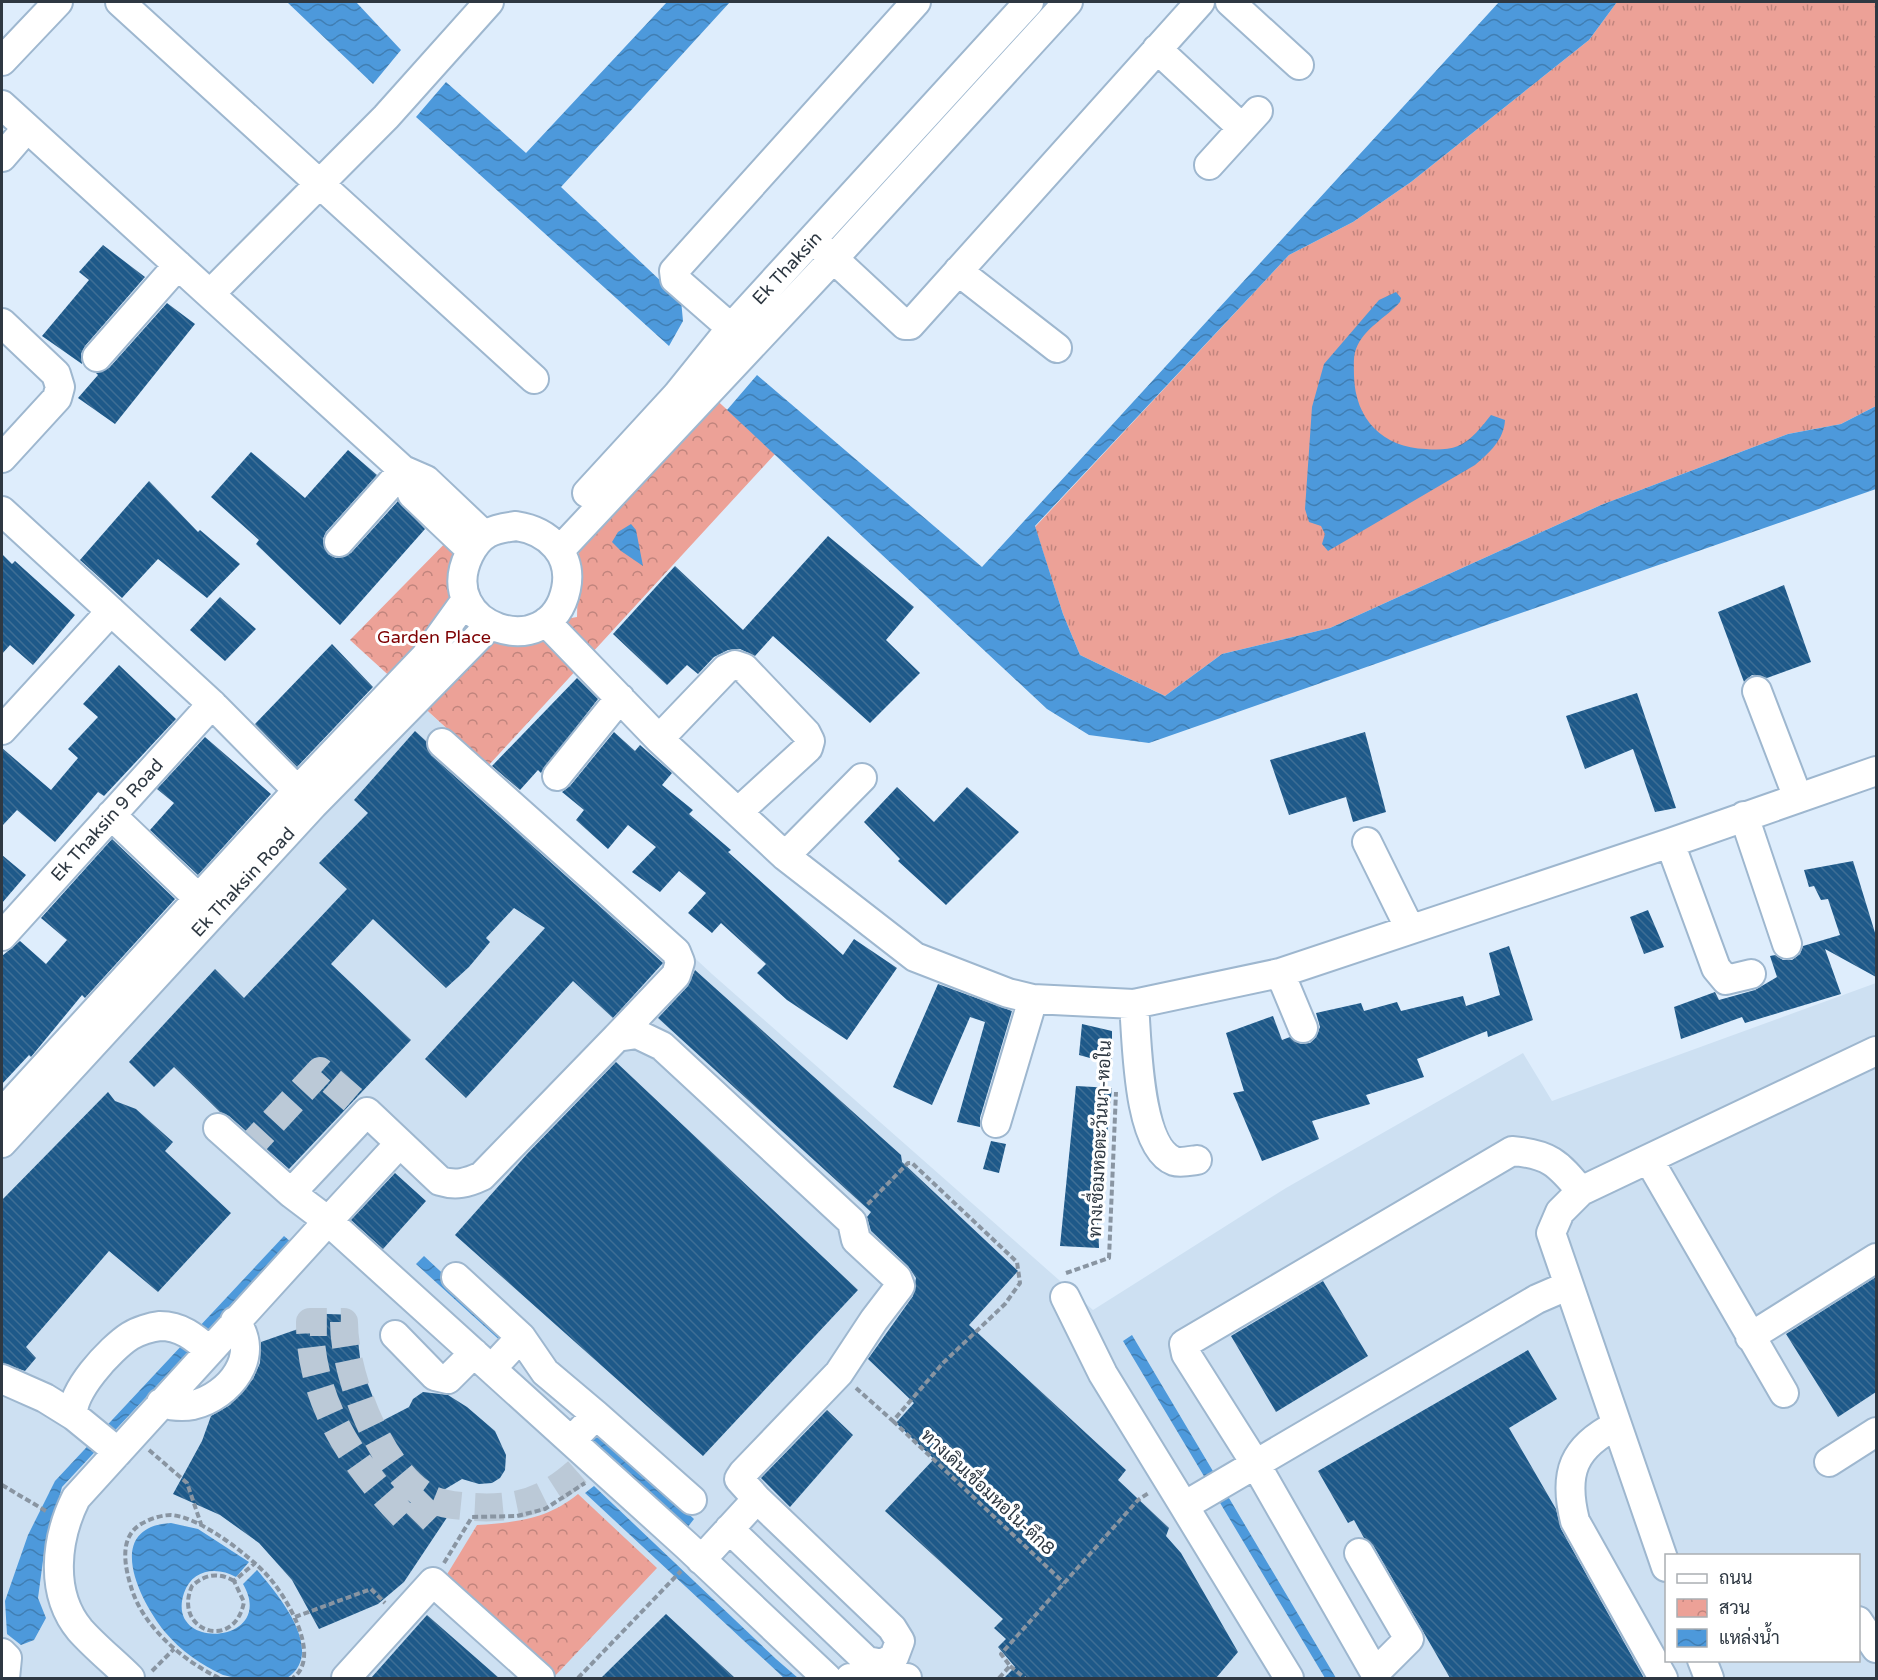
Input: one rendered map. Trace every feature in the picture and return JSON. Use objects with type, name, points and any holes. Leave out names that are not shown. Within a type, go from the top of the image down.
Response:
[{"type":"street","points":[[2,61],[58,2]]},
{"type":"street","points":[[120,2],[534,379]]},
{"type":"street","points":[[210,294],[386,117],[489,2]]},
{"type":"street","points":[[731,328],[675,279],[674,271],[916,2]]},
{"type":"street","name":"Ek Thaksin","points":[[554,543],[711,371],[731,328],[823,249],[1029,2]]},
{"type":"street","points":[[711,371],[823,249],[1068,2]]},
{"type":"street","points":[[823,249],[907,326],[1200,2]]},
{"type":"street","points":[[1230,2],[1299,65]]},
{"type":"street","points":[[1157,49],[1250,120],[1209,165]]},
{"type":"street","points":[[2,105],[404,471],[412,494],[477,543]]},
{"type":"street","points":[[2,157],[27,128]]},
{"type":"street","points":[[97,357],[178,265]]},
{"type":"street","points":[[958,271],[1057,348]]},
{"type":"street","points":[[2,322],[56,374],[60,387],[57,398],[2,458]]},
{"type":"street","points":[[339,542],[404,471]]},
{"type":"street","points":[[2,511],[212,704],[305,798]]},
{"type":"street","points":[[516,526],[532,528],[554,543],[569,575],[563,602],[546,622],[518,632],[490,625],[476,614],[466,600],[462,582],[465,564],[477,543],[500,528],[516,526]]},
{"type":"street","name":"Ek Thaksin Road","points":[[2,1143],[305,798],[424,657],[466,600]]},
{"type":"street","points":[[2,730],[111,611]]},
{"type":"street","points":[[546,622],[659,739],[785,856],[915,957],[1008,993],[1032,999],[1134,1004],[1280,973],[1670,843],[1876,771]]},
{"type":"street","name":"Ek Thaksin Road","points":[[2,1113],[198,898],[490,625]]},
{"type":"street","points":[[659,739],[726,669],[735,665],[744,668],[806,733],[810,741],[808,748],[738,812]]},
{"type":"street","points":[[1757,691],[1798,798]]},
{"type":"street","points":[[557,776],[620,698]]},
{"type":"street","name":"Ek Thaksin 9 Road","points":[[2,936],[212,704]]},
{"type":"street","points":[[291,1193],[367,1112],[440,1181],[453,1185],[468,1183],[482,1176],[676,975],[680,962],[676,952],[442,743]]},
{"type":"street","points":[[785,856],[862,778]]},
{"type":"street","points":[[111,815],[198,898]]},
{"type":"street","points":[[1744,816],[1787,944]]},
{"type":"street","points":[[1367,842],[1410,929]]},
{"type":"street","points":[[1670,843],[1716,968],[1726,980],[1751,974]]},
{"type":"street","points":[[1280,973],[1304,1028]]},
{"type":"street","points":[[996,1123],[1032,999]]},
{"type":"street","points":[[1134,1004],[1143,1097],[1151,1131],[1159,1149],[1169,1158],[1176,1162],[1197,1160]]},
{"type":"street","points":[[617,1037],[637,1034],[662,1046],[852,1222],[856,1240],[897,1278],[900,1286],[838,1373],[743,1473],[740,1479],[757,1499],[892,1628],[900,1641],[894,1657],[882,1664],[867,1661],[729,1529]]},
{"type":"street","points":[[1665,1564],[1567,1286],[1551,1233],[1560,1212],[1581,1191],[1876,1051]]},
{"type":"street","points":[[218,1128],[291,1193],[328,1221],[483,1360],[827,1678]]},
{"type":"street","points":[[130,1678],[79,1629],[62,1597],[59,1551],[64,1521],[105,1436],[161,1403],[200,1342],[236,1321],[400,1143]]},
{"type":"street","points":[[1359,1553],[1409,1639],[1376,1676],[1255,1463],[1186,1354],[1184,1344],[1512,1151],[1539,1153],[1553,1161],[1581,1191]]},
{"type":"street","points":[[1649,1160],[1784,1393]]},
{"type":"street","points":[[1750,1337],[1876,1258]]},
{"type":"street","points":[[456,1277],[521,1337],[545,1372],[692,1500]]},
{"type":"street","points":[[1061,1286],[1097,1365],[1168,1481],[1190,1502],[1289,1678]]},
{"type":"street","points":[[1190,1502],[1537,1299],[1567,1286]]},
{"type":"street","points":[[161,1403],[183,1406],[195,1404],[211,1397],[235,1377],[244,1364],[247,1350],[243,1332],[236,1321]]},
{"type":"street","points":[[105,1436],[74,1401],[78,1392],[128,1337],[158,1326],[180,1329],[200,1342]]},
{"type":"street","points":[[395,1335],[435,1376],[448,1379],[521,1337]]},
{"type":"street","points":[[2,1380],[45,1398],[105,1436]]},
{"type":"street","points":[[571,1441],[597,1415]]},
{"type":"street","points":[[1617,1425],[1586,1445],[1576,1458],[1571,1478],[1570,1501],[1575,1521],[1664,1678]]},
{"type":"street","points":[[1829,1462],[1876,1432]]},
{"type":"street","points":[[701,1560],[757,1499]]},
{"type":"street","points":[[346,1678],[433,1582],[540,1678]]},
{"type":"street","points":[[1860,1624],[1876,1648]]},
{"type":"street","points":[[2,1653],[7,1658],[5,1678]]},
{"type":"street","points":[[1703,1662],[1709,1678]]},
{"type":"street","points":[[850,1678],[907,1678]]},
{"type":"path","name":"ทางเชื่อมหอตะวันนา-หอใน","points":[[1061,1286],[1108,1258],[1116,1084]]},
{"type":"path","points":[[852,1222],[908,1163],[912,1163],[1017,1262],[1020,1283],[1005,1304],[943,1363],[893,1421]]},
{"type":"path","name":"ทางเดินเชื่อมหอใน-ตึก8","points":[[838,1373],[893,1421],[1064,1583]]},
{"type":"path","points":[[105,1436],[187,1483],[201,1524]]},
{"type":"path","points":[[433,1582],[472,1517],[517,1516],[545,1509],[570,1495],[602,1470]]},
{"type":"path","points":[[1025,1678],[1010,1666],[1001,1654],[1138,1500],[1168,1481]]},
{"type":"path","points":[[2,1485],[39,1507]]},
{"type":"path","points":[[219,1678],[199,1668],[161,1636],[133,1593],[126,1568],[125,1546],[135,1528],[152,1518],[171,1515],[201,1524],[255,1563],[268,1576],[295,1617],[304,1645],[303,1662],[293,1678]]},
{"type":"path","points":[[234,1581],[255,1563]]},
{"type":"path","points":[[208,1576],[227,1577],[234,1581],[244,1602],[237,1621],[231,1628],[220,1631],[206,1630],[197,1625],[187,1604],[192,1586],[208,1576]]},
{"type":"path","points":[[578,1678],[674,1579]]},
{"type":"path","points":[[295,1617],[371,1589],[400,1618]]},
{"type":"path","points":[[146,1678],[174,1648]]},
{"type":"path","points":[[999,1678],[1010,1666]]},
{"type":"shaded area","points":[[420,704],[712,974],[1093,1310],[1286,1188],[1523,1053],[1552,1101],[1876,983],[1876,1678],[2,1678],[2,1118]]},
{"type":"green space","points":[[1617,2],[1876,2],[1876,406],[1841,424],[1788,434],[1601,505],[1330,628],[1222,654],[1165,696],[1080,655],[1063,614],[1035,527],[1289,255],[1353,222],[1411,182],[1589,40]]},
{"type":"green space","name":"Garden Place","points":[[710,394],[775,454],[488,766],[350,640],[461,527],[492,632],[577,617],[579,538]]},
{"type":"green space","points":[[578,1494],[657,1568],[553,1678],[443,1581],[477,1525],[530,1518],[566,1503]]},
{"type":"water","points":[[287,2],[356,2],[401,50],[373,84]]},
{"type":"water","points":[[667,2],[730,2],[561,187],[681,300],[683,321],[669,346],[416,117],[446,82],[526,153]]},
{"type":"water","points":[[1499,2],[1617,2],[1589,40],[1411,182],[1353,222],[1289,255],[1035,526],[1063,614],[1080,655],[1165,696],[1222,654],[1330,628],[1601,505],[1788,434],[1841,424],[1876,406],[1876,489],[1149,743],[1089,735],[1047,709],[727,410],[757,375],[982,567]]},
{"type":"water","points":[[1396,292],[1401,298],[1400,302],[1364,335],[1354,355],[1356,391],[1366,418],[1374,428],[1397,443],[1438,450],[1458,446],[1468,440],[1491,415],[1505,420],[1504,427],[1495,446],[1475,465],[1328,551],[1322,544],[1325,534],[1321,526],[1309,522],[1305,509],[1312,407],[1324,364],[1379,300]]},
{"type":"water","points":[[631,524],[636,530],[643,566],[612,542],[618,532]]},
{"type":"water","points":[[284,1236],[291,1242],[62,1487],[44,1553],[38,1598],[46,1618],[34,1640],[21,1645],[7,1634],[5,1601],[28,1535],[55,1481]]},
{"type":"water","points":[[424,1256],[512,1338],[505,1345],[416,1264]]},
{"type":"water","points":[[1132,1335],[1336,1678],[1325,1678],[1123,1341]]},
{"type":"water","points":[[596,1428],[694,1519],[687,1528],[588,1436]]},
{"type":"water","points":[[594,1486],[798,1678],[784,1678],[585,1493]]},
{"type":"water","points":[[171,1523],[198,1529],[249,1562],[236,1577],[221,1571],[213,1571],[199,1574],[193,1579],[184,1593],[182,1612],[190,1625],[203,1632],[219,1634],[234,1629],[246,1619],[250,1604],[243,1584],[257,1570],[286,1607],[300,1638],[302,1653],[298,1667],[287,1678],[263,1679],[223,1675],[191,1657],[165,1632],[145,1602],[138,1585],[132,1551],[138,1537],[150,1528]]},
{"type":"building","points":[[103,245],[145,277],[85,346],[81,354],[82,364],[42,336],[89,280],[79,272]]},
{"type":"building","points":[[167,303],[195,324],[115,424],[78,398],[98,375],[96,373],[109,368]]},
{"type":"building","points":[[348,450],[377,475],[326,532],[323,539],[328,554],[336,558],[351,553],[398,501],[425,529],[340,625],[256,544],[259,540],[211,497],[251,452],[305,498]]},
{"type":"building","points":[[149,481],[198,532],[200,530],[240,564],[207,598],[158,559],[122,598],[80,560]]},
{"type":"building","points":[[828,536],[914,607],[886,640],[920,673],[870,723],[773,636],[755,656],[740,649],[728,650],[714,657],[698,674],[687,665],[667,685],[613,634],[675,566],[743,630]]},
{"type":"building","points":[[2,554],[12,564],[15,561],[75,615],[33,665],[10,645],[2,654]]},
{"type":"building","points":[[1784,585],[1811,662],[1767,678],[1752,675],[1744,682],[1718,612]]},
{"type":"building","points":[[220,597],[256,629],[225,661],[190,630]]},
{"type":"building","points":[[332,644],[373,687],[297,767],[255,724]]},
{"type":"building","points":[[119,665],[176,719],[104,796],[98,792],[55,842],[17,810],[2,826],[2,748],[51,790],[78,758],[68,749],[98,717],[83,704]]},
{"type":"building","points":[[577,678],[598,699],[541,773],[538,770],[520,790],[492,766]]},
{"type":"building","points":[[1637,693],[1676,808],[1655,812],[1633,749],[1585,769],[1566,716]]},
{"type":"building","points":[[415,731],[426,741],[431,755],[663,963],[613,1018],[573,981],[466,1098],[425,1059],[545,928],[514,908],[486,938],[490,942],[469,967],[446,988],[373,919],[331,964],[411,1040],[289,1169],[229,1116],[220,1112],[174,1067],[154,1087],[129,1062],[215,969],[244,998],[347,889],[319,863],[368,813],[354,800]]},
{"type":"building","points":[[614,732],[635,751],[640,745],[672,773],[662,785],[693,810],[689,814],[731,850],[728,852],[843,955],[854,939],[897,968],[847,1040],[787,1000],[757,973],[766,964],[721,923],[712,933],[688,913],[706,893],[679,871],[660,892],[632,872],[656,847],[628,825],[608,849],[576,820],[584,810],[562,792],[570,786]]},
{"type":"building","points":[[1365,732],[1386,812],[1353,822],[1346,797],[1289,815],[1270,760]]},
{"type":"building","points":[[205,737],[271,794],[198,875],[150,830],[174,803],[157,789]]},
{"type":"building","points":[[897,787],[934,822],[967,787],[1019,832],[946,905],[898,861],[900,859],[864,822]]},
{"type":"building","points":[[112,839],[175,899],[85,998],[82,995],[31,1057],[29,1055],[2,1084],[2,956],[20,941],[46,964],[67,940],[41,918]]},
{"type":"building","points":[[2,855],[26,875],[2,903]]},
{"type":"building","points":[[1853,861],[1876,936],[1876,977],[1825,949],[1841,994],[1745,1023],[1742,1017],[1681,1039],[1674,1007],[1715,992],[1719,1000],[1755,990],[1777,977],[1770,956],[1775,955],[1783,960],[1792,960],[1800,954],[1803,946],[1840,935],[1828,899],[1821,900],[1814,886],[1809,887],[1804,870]]},
{"type":"building","points":[[1648,910],[1664,947],[1644,954],[1630,917]]},
{"type":"building","points":[[1509,946],[1533,1020],[1488,1037],[1487,1031],[1417,1059],[1424,1077],[1366,1095],[1370,1104],[1312,1121],[1319,1139],[1262,1161],[1233,1093],[1244,1091],[1226,1033],[1273,1016],[1282,1040],[1290,1037],[1301,1044],[1310,1043],[1316,1037],[1320,1027],[1316,1013],[1361,1003],[1364,1011],[1397,1002],[1401,1011],[1463,996],[1466,1006],[1500,995],[1489,953]]},
{"type":"building","points":[[695,970],[901,1155],[902,1162],[1018,1271],[969,1325],[1126,1470],[1118,1480],[1169,1528],[1166,1536],[1181,1553],[1238,1652],[1216,1678],[1004,1678],[1015,1667],[998,1647],[1006,1639],[994,1628],[1003,1619],[885,1511],[934,1459],[896,1423],[914,1403],[868,1359],[913,1296],[916,1278],[908,1266],[871,1231],[867,1217],[871,1212],[658,1018],[688,986]]},
{"type":"building","points":[[938,984],[1012,1011],[980,1118],[980,1127],[957,1122],[985,1022],[970,1017],[932,1105],[893,1087]]},
{"type":"building","points":[[1082,1024],[1112,1031],[1112,1064],[1079,1055]]},
{"type":"building","points":[[616,1062],[858,1290],[703,1456],[455,1235],[527,1154]]},
{"type":"building","points":[[1076,1086],[1112,1088],[1098,1222],[1099,1248],[1060,1246]]},
{"type":"building","points":[[108,1092],[115,1101],[136,1109],[173,1142],[165,1151],[231,1213],[158,1292],[109,1251],[26,1347],[36,1358],[25,1371],[2,1363],[2,1200]]},
{"type":"building","points":[[991,1141],[1006,1144],[999,1173],[983,1169]]},
{"type":"building","points":[[395,1173],[426,1201],[383,1249],[351,1220]]},
{"type":"building","points":[[1876,1277],[1876,1392],[1838,1417],[1786,1334]]},
{"type":"building","points":[[1323,1281],[1368,1356],[1276,1412],[1231,1336]]},
{"type":"building","points":[[301,1313],[355,1315],[361,1366],[382,1421],[409,1407],[413,1399],[423,1392],[448,1395],[467,1407],[495,1431],[506,1455],[505,1470],[500,1478],[492,1483],[479,1484],[462,1479],[437,1494],[454,1507],[404,1582],[378,1604],[319,1629],[292,1580],[259,1543],[220,1515],[173,1494],[202,1441],[211,1416],[230,1405],[253,1379],[260,1363],[261,1342],[298,1329]]},
{"type":"building","points":[[1528,1350],[1557,1399],[1509,1428],[1556,1509],[1561,1529],[1644,1678],[1450,1678],[1373,1545],[1364,1538],[1354,1520],[1348,1523],[1318,1471]]},
{"type":"building","points":[[827,1410],[853,1435],[790,1507],[761,1478]]},
{"type":"building","points":[[666,1614],[735,1678],[601,1678]]},
{"type":"building","points":[[427,1615],[499,1678],[371,1678]]},
{"type":"tunnel","points":[[245,1152],[320,1071],[367,1112]]},
{"type":"tunnel","points":[[433,1500],[410,1523],[371,1480],[354,1456],[327,1407],[318,1380],[312,1352],[310,1322],[344,1322],[351,1369],[369,1422],[382,1447],[398,1470],[415,1488],[433,1500],[473,1507],[509,1506],[524,1503],[564,1483],[591,1459]]}]
